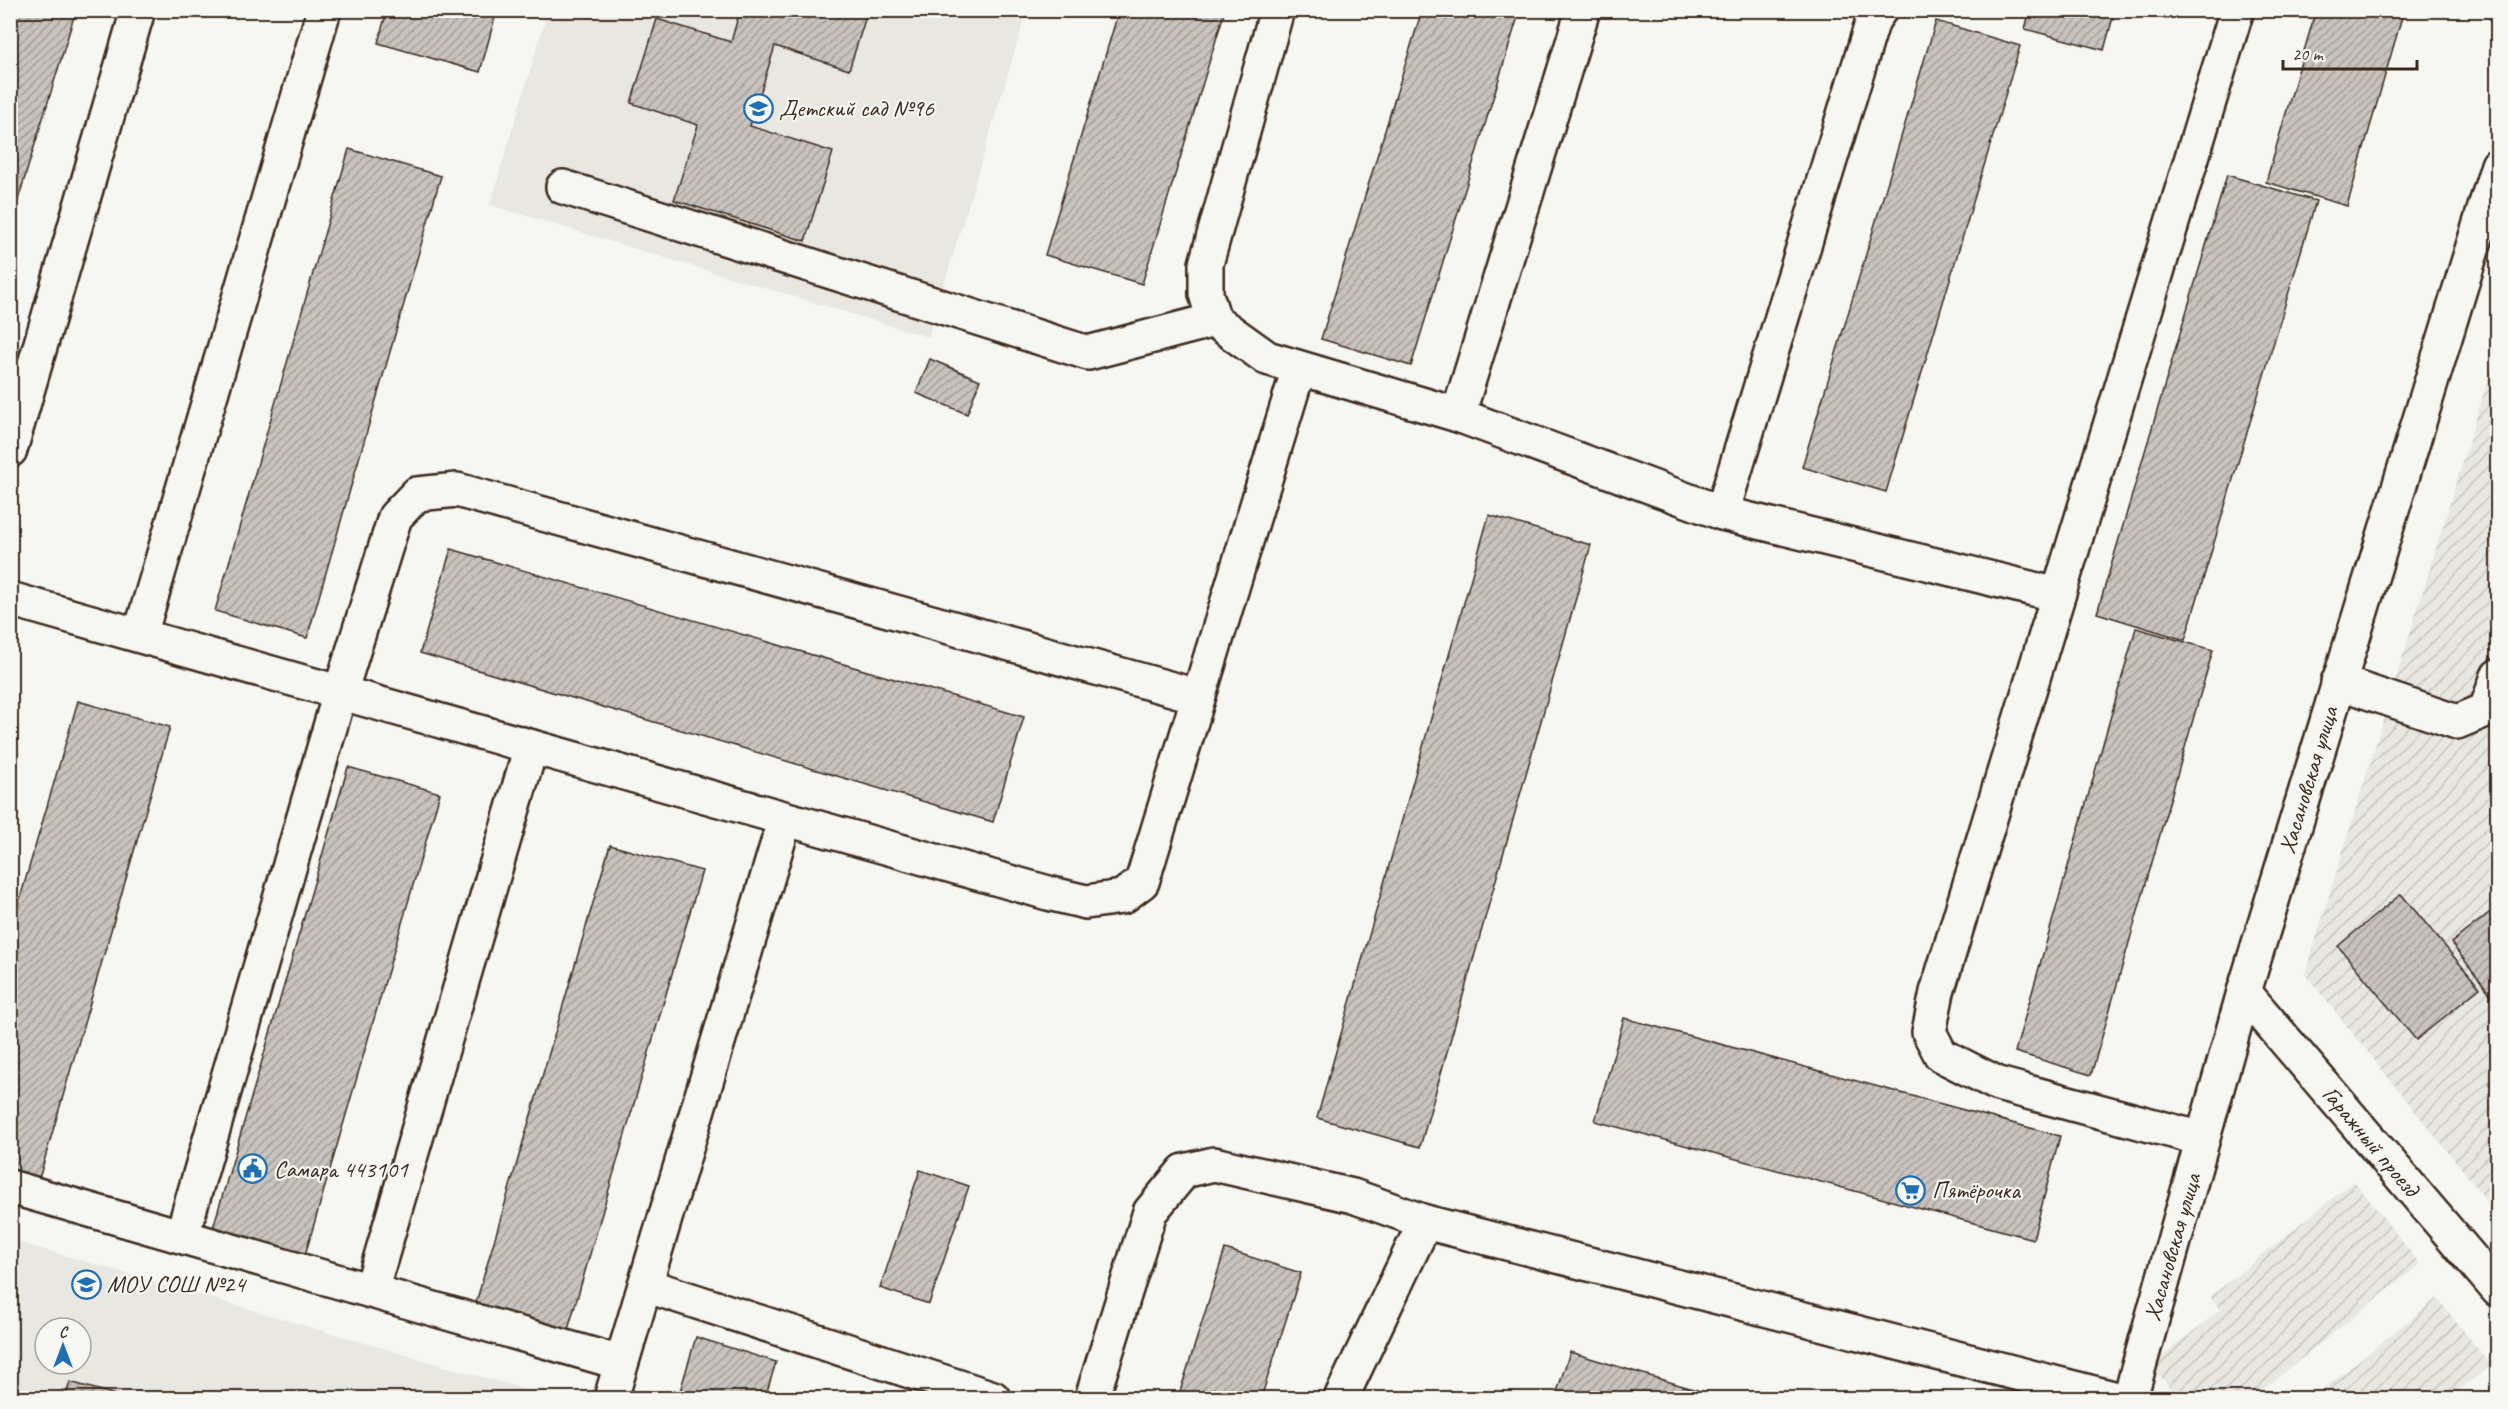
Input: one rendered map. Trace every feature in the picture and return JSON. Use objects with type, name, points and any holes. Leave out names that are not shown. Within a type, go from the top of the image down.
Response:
[{"type":"street","points":[[10,450],[138,10]]},
{"type":"street","points":[[140,635],[324,10]]},
{"type":"street","points":[[1277,10],[1206,264],[1206,294],[1214,320],[1267,358],[1458,415],[1722,513],[2058,595]]},
{"type":"street","points":[[1458,415],[1583,10]]},
{"type":"street","points":[[1722,513],[1873,20],[1880,10]]},
{"type":"street","points":[[2202,1139],[1998,1084],[1941,1055],[1929,1032],[1937,992],[2237,10]]},
{"type":"street","name":"Хасановская улица","points":[[2130,1398],[2244,992],[2498,165]]},
{"type":"street","points":[[563,187],[1088,354],[1214,320]]},
{"type":"street","points":[[12,605],[140,635],[785,819],[1086,902],[1122,897],[1142,882],[1299,368]]},
{"type":"street","points":[[182,1236],[340,693],[395,517],[417,494],[457,490],[1197,696]]},
{"type":"street","points":[[2338,682],[2457,722],[2486,710],[2498,676]]},
{"type":"street","points":[[371,1291],[531,747]]},
{"type":"street","points":[[611,1398],[785,819]]},
{"type":"street","name":"Гаражный проезд","points":[[2244,992],[2498,1290]]},
{"type":"street","points":[[1092,1398],[1150,1212],[1184,1171],[1214,1164],[1353,1196],[1425,1222],[2113,1398]]},
{"type":"street","points":[[10,1187],[621,1363]]},
{"type":"street","points":[[1341,1398],[1425,1222]]},
{"type":"street","points":[[645,1285],[993,1398]]},
{"type":"shaded area","name":"Детский сад №96","points":[[548,11],[1027,11],[928,337],[490,205]]},
{"type":"shaded area","points":[[2497,350],[2497,1213],[2305,974]]},
{"type":"shaded area","points":[[2354,1181],[2420,1264],[2252,1398],[2168,1398],[2174,1393],[2151,1365],[2220,1310],[2210,1297]]},
{"type":"shaded area","name":"МОУ СОШ №24","points":[[11,1240],[554,1398],[11,1398]]},
{"type":"shaded area","points":[[2437,1298],[2491,1365],[2449,1398],[2312,1398]]},
{"type":"building","points":[[10,10],[76,10],[10,226]]},
{"type":"building","points":[[387,10],[497,10],[480,72],[378,43]]},
{"type":"building","points":[[740,10],[868,10],[849,70],[775,46],[750,126],[833,152],[805,241],[674,200],[698,125],[631,103],[657,19],[731,42]]},
{"type":"building","points":[[1119,10],[1225,10],[1142,284],[1045,255]]},
{"type":"building","points":[[1422,10],[1520,10],[1411,366],[1321,339]]},
{"type":"building","points":[[2030,10],[2115,10],[2104,50],[2025,29]]},
{"type":"building","points":[[2316,10],[2404,10],[2347,206],[2266,182]]},
{"type":"building","points":[[1936,21],[2020,46],[1886,492],[1802,467]]},
{"type":"building","points":[[349,149],[441,176],[307,638],[215,611]]},
{"type":"building","points":[[2227,175],[2316,201],[2185,640],[2097,613]]},
{"type":"building","points":[[930,359],[980,380],[967,414],[916,393]]},
{"type":"building","points":[[1489,515],[1591,545],[1420,1147],[1317,1118]]},
{"type":"building","points":[[451,549],[1024,717],[993,822],[420,653]]},
{"type":"building","points":[[2136,628],[2213,650],[2091,1075],[2015,1052]]},
{"type":"building","points":[[78,701],[170,727],[36,1189],[10,1182],[10,932]]},
{"type":"building","points":[[348,767],[440,793],[305,1255],[213,1228]]},
{"type":"building","points":[[610,845],[702,871],[567,1333],[475,1306]]},
{"type":"building","points":[[2401,894],[2480,988],[2416,1040],[2338,946]]},
{"type":"building","points":[[2498,906],[2498,1000],[2496,1001],[2451,943]]},
{"type":"building","points":[[1624,1018],[2060,1136],[2033,1239],[1595,1121]]},
{"type":"building","points":[[920,1170],[969,1186],[929,1304],[880,1288]]},
{"type":"building","points":[[1225,1249],[1301,1273],[1261,1398],[1178,1398]]},
{"type":"building","points":[[696,1337],[776,1362],[765,1398],[678,1398]]},
{"type":"building","points":[[1570,1352],[1723,1398],[1555,1398]]},
{"type":"building","points":[[70,1382],[127,1398],[65,1398]]},
{"type":"place","name":"Детский сад №96","points":[[758,108]]},
{"type":"place","name":"Самара 443101","points":[[253,1169]]},
{"type":"place","name":"Пятёрочка","points":[[1911,1190]]},
{"type":"place","name":"МОУ СОШ №24","points":[[86,1284]]}]
